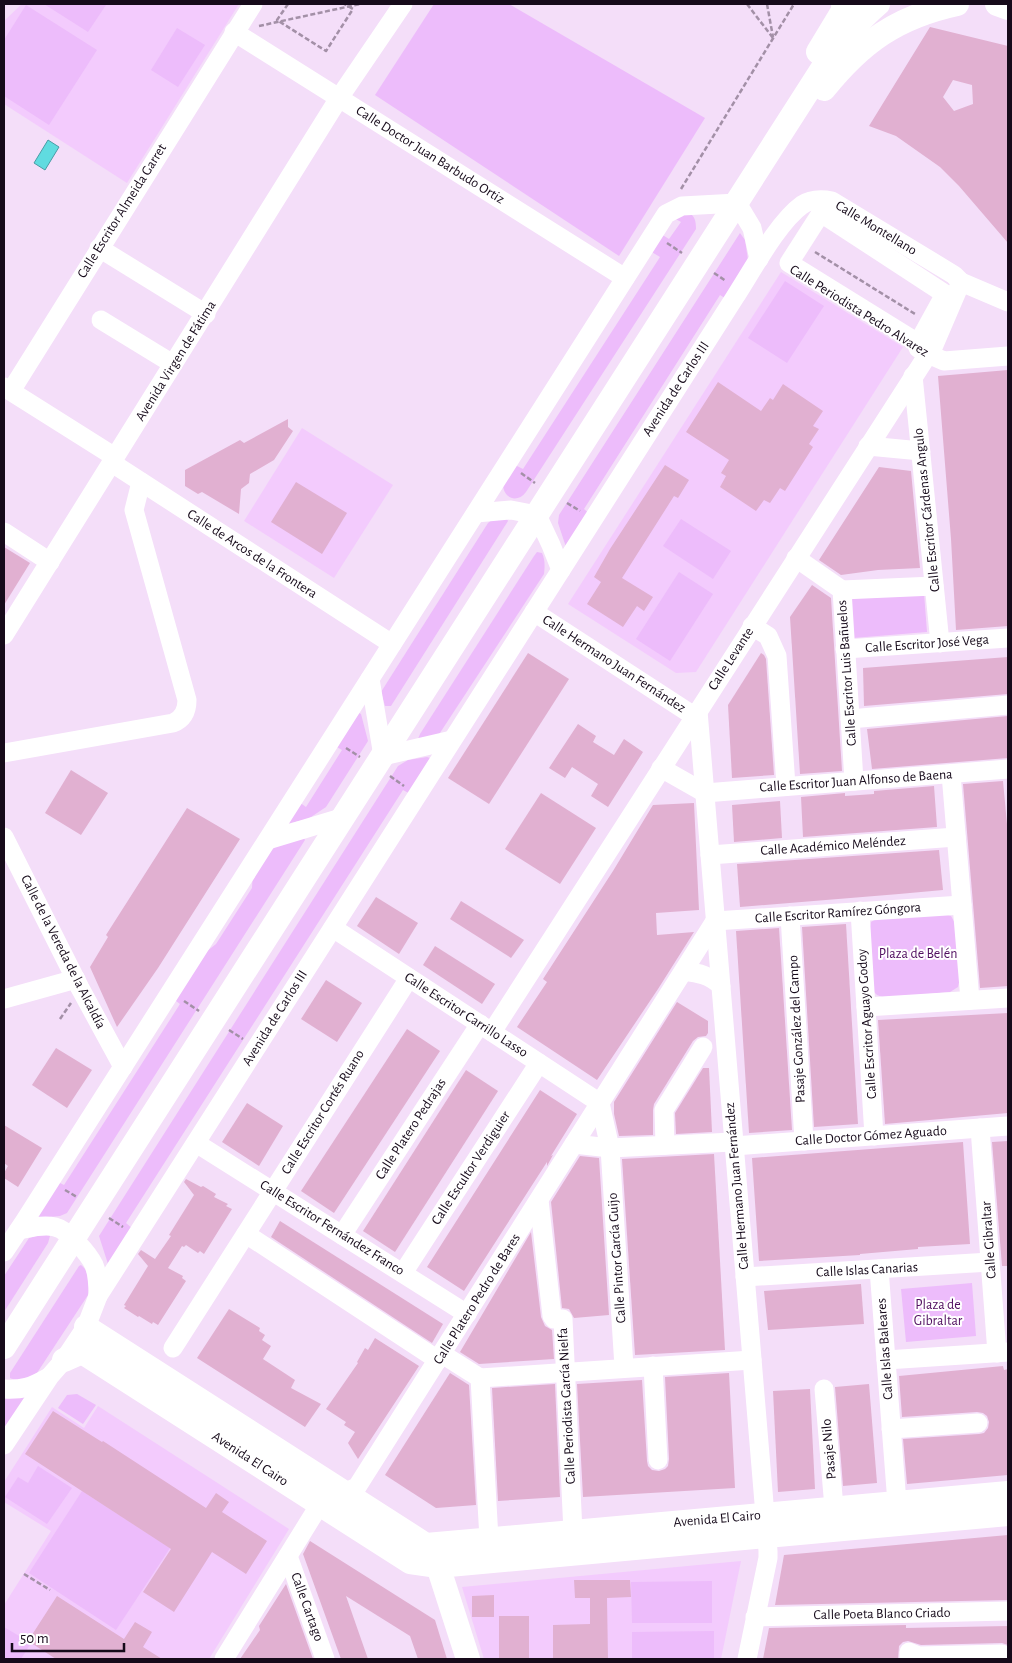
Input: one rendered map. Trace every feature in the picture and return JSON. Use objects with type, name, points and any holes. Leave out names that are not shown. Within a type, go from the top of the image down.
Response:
[{"type":"main road","points":[[758,169],[764,138],[846,4]]},
{"type":"main road","points":[[4,1347],[790,118],[842,41],[878,4]]},
{"type":"main road","points":[[790,118],[809,111],[824,88],[841,69],[862,48],[880,34],[927,11],[957,4]]},
{"type":"main road","points":[[997,4],[1008,8]]},
{"type":"main road","name":"Avenida El Cairo","points":[[86,1327],[426,1545],[438,1566]]},
{"type":"main road","name":"Avenida El Cairo","points":[[57,1368],[82,1352],[410,1562],[438,1566],[765,1525],[834,1508],[1008,1493]]},
{"type":"main road","name":"Avenida El Cairo","points":[[426,1545],[573,1532],[1008,1514]]},
{"type":"main road","points":[[438,1566],[468,1659]]},
{"type":"street","name":"Calle Escritor Almeida Garret","points":[[7,389],[99,248],[253,4]]},
{"type":"street","name":"Avenida Virgen de Fátima","points":[[6,626],[50,562],[340,98],[402,4]]},
{"type":"street","name":"Calle Doctor Juan Barbudo Ortiz","points":[[234,32],[626,278]]},
{"type":"street","name":"Calle Montellano","points":[[765,258],[785,223],[803,204],[819,199],[832,201],[954,275],[960,282],[1008,302]]},
{"type":"street","points":[[4,1252],[666,214],[682,206],[737,203],[752,228],[765,258]]},
{"type":"street","points":[[820,213],[946,294],[930,323],[918,344],[789,263],[820,213]]},
{"type":"street","points":[[99,248],[206,314]]},
{"type":"street","name":"Calle Periodista Pedro Alvarez","points":[[765,258],[928,354],[944,361],[1008,356]]},
{"type":"street","name":"Avenida de Carlos III","points":[[4,1445],[86,1327],[98,1296],[534,612],[765,258]]},
{"type":"street","name":"Calle Levante","points":[[486,1028],[661,768],[934,345],[960,282]]},
{"type":"street","points":[[101,320],[173,364]]},
{"type":"street","name":"Calle Escritor Cárdenas Angulo","points":[[914,376],[940,643]]},
{"type":"street","name":"Calle de Arcos de la Frontera","points":[[7,389],[113,460],[140,482],[392,644]]},
{"type":"street","points":[[868,446],[921,451]]},
{"type":"street","points":[[4,753],[173,723],[184,715],[187,700],[134,510],[140,482]]},
{"type":"street","points":[[476,513],[511,510],[537,515],[552,545],[561,570]]},
{"type":"street","points":[[4,532],[50,562]]},
{"type":"street","name":"Calle Escritor Luis Bañuelos","points":[[796,558],[842,590],[854,781]]},
{"type":"street","points":[[842,590],[934,586]]},
{"type":"street","name":"Calle Hermano Juan Fernández","points":[[534,612],[696,713],[710,855],[768,1558],[747,1659]]},
{"type":"street","points":[[752,626],[768,636],[778,656],[786,786]]},
{"type":"street","name":"Calle Escritor José Vega","points":[[846,649],[1008,638]]},
{"type":"street","points":[[370,679],[383,756],[452,740]]},
{"type":"street","points":[[850,719],[1008,705]]},
{"type":"street","points":[[661,768],[704,793]]},
{"type":"street","name":"Calle Escritor Juan Alfonso de Baena","points":[[704,793],[1008,770]]},
{"type":"street","points":[[951,774],[970,1000]]},
{"type":"street","points":[[268,840],[344,817]]},
{"type":"street","name":"Calle de la Vereda de la Alcaldía","points":[[4,837],[123,1067]]},
{"type":"street","name":"Calle Académico Meléndez","points":[[710,855],[956,837]]},
{"type":"street","name":"Calle Escritor Ramírez Góngora","points":[[715,921],[962,905]]},
{"type":"street","name":"Calle Escritor Aguayo Godoy","points":[[860,912],[874,1136]]},
{"type":"street","name":"Pasaje González del Campo","points":[[790,916],[804,1141]]},
{"type":"street","name":"Calle Platero Pedro de Bares","points":[[320,1504],[357,1487],[715,921]]},
{"type":"street","name":"Calle Escritor Carrillo Lasso","points":[[333,928],[600,1103]]},
{"type":"street","points":[[684,971],[714,979],[721,986]]},
{"type":"street","name":"Calle Escritor Cortés Ruano","points":[[173,1348],[409,978]]},
{"type":"street","points":[[4,999],[76,979]]},
{"type":"street","points":[[866,1007],[1008,998]]},
{"type":"street","name":"Calle Platero Pedrajas","points":[[342,1235],[486,1028]]},
{"type":"street","points":[[665,1145],[664,1110],[704,1047]]},
{"type":"street","name":"Calle Escultor Verdiguier","points":[[403,1273],[539,1063]]},
{"type":"street","name":"Calle Pintor García Guijo","points":[[600,1103],[610,1148],[624,1367]]},
{"type":"street","name":"Calle Doctor Gómez Aguado","points":[[734,1144],[804,1141],[1008,1126]]},
{"type":"street","name":"Calle Gibraltar","points":[[980,1128],[990,1262],[1003,1352]]},
{"type":"street","name":"Calle Escritor Fernández Franco","points":[[196,1143],[467,1314]]},
{"type":"street","points":[[574,1144],[610,1148],[734,1144]]},
{"type":"street","name":"Calle Periodista García Nielfa","points":[[539,1200],[552,1316],[554,1319],[563,1319],[573,1532]]},
{"type":"street","name":"Avenida de Carlos III","points":[[19,1230],[40,1226],[56,1227],[74,1238],[94,1264],[98,1280],[98,1296]]},
{"type":"street","points":[[246,1234],[440,1357],[480,1378],[752,1360]]},
{"type":"street","name":"Calle Islas Canarias","points":[[744,1277],[990,1262]]},
{"type":"street","name":"Calle Islas Baleares","points":[[879,1269],[897,1503]]},
{"type":"street","points":[[886,1360],[1003,1352]]},
{"type":"street","points":[[653,1366],[658,1460]]},
{"type":"street","name":"Avenida de Carlos III","points":[[4,1389],[18,1390],[32,1387],[57,1368]]},
{"type":"street","points":[[480,1378],[489,1539]]},
{"type":"street","name":"Pasaje Nilo","points":[[824,1389],[834,1508]]},
{"type":"street","points":[[891,1429],[978,1423]]},
{"type":"street","points":[[224,1659],[320,1504]]},
{"type":"street","name":"Calle Cartago","points":[[288,1556],[326,1659]]},
{"type":"street","name":"Calle Poeta Blanco Criado","points":[[755,1617],[1008,1611]]},
{"type":"street","points":[[909,1659],[909,1652],[919,1656],[1002,1654],[1002,1659]]},
{"type":"path","points":[[279,22],[278,20],[288,4]]},
{"type":"path","points":[[279,22],[326,51],[353,9],[344,4]]},
{"type":"path","points":[[258,27],[360,4]]},
{"type":"path","points":[[747,4],[773,38]]},
{"type":"path","points":[[767,4],[773,38]]},
{"type":"path","points":[[666,214],[794,4]]},
{"type":"path","points":[[802,244],[930,323]]},
{"type":"path","points":[[24,1574],[50,1590]]},
{"type":"shaded area","points":[[22,4],[239,4],[127,183],[4,104],[4,21]]},
{"type":"shaded area","points":[[48,140],[59,147],[45,170],[34,163]]},
{"type":"shaded area","points":[[781,272],[903,347],[696,672],[676,673],[568,604]]},
{"type":"shaded area","points":[[302,428],[393,485],[334,578],[244,521]]},
{"type":"shaded area","points":[[98,1406],[289,1529],[209,1659],[4,1659],[4,1605],[51,1531],[4,1502],[4,1482],[52,1407],[84,1428]]},
{"type":"shaded area","points":[[741,1561],[721,1659],[484,1659],[462,1587]]},
{"type":"green space","points":[[44,4],[104,4],[106,5],[88,32]]},
{"type":"green space","points":[[434,4],[509,4],[705,118],[619,256],[375,95]]},
{"type":"green space","points":[[26,5],[97,50],[49,125],[4,96],[4,40]]},
{"type":"green space","points":[[177,28],[205,45],[178,87],[151,70]]},
{"type":"green space","points":[[688,212],[695,219],[696,229],[526,492],[519,498],[511,498],[505,493],[503,484],[515,465],[523,469],[660,257],[650,251],[661,234],[669,239],[681,222],[672,217]]},
{"type":"green space","points":[[740,233],[745,240],[748,260],[728,300],[720,295],[584,509],[592,516],[566,547],[558,523],[559,515]]},
{"type":"green space","points":[[785,281],[824,306],[787,363],[748,338]]},
{"type":"green space","points":[[493,519],[507,519],[508,521],[391,706],[385,706],[381,692],[488,523]]},
{"type":"green space","points":[[681,519],[731,551],[713,579],[663,546]]},
{"type":"green space","points":[[537,552],[542,553],[543,556],[544,574],[436,739],[418,739],[420,734]]},
{"type":"green space","points":[[679,572],[713,594],[670,661],[636,639]]},
{"type":"green space","points":[[924,593],[927,632],[853,638],[850,598]]},
{"type":"green space","points":[[359,713],[361,714],[368,741],[326,807],[308,819],[286,824],[299,802],[306,807],[342,750],[335,746]]},
{"type":"green space","points":[[430,758],[412,795],[403,790],[126,1223],[133,1229],[108,1264],[99,1236],[398,766],[408,760]]},
{"type":"green space","points":[[304,838],[305,840],[67,1213],[60,1216],[39,1218],[35,1212],[56,1181],[64,1185],[180,1004],[172,998],[197,959],[216,944],[252,888],[253,871],[272,843]]},
{"type":"green space","name":"Plaza de Belén","points":[[942,913],[951,916],[956,925],[960,978],[958,987],[950,992],[885,998],[877,995],[873,991],[869,931],[871,922],[879,917]]},
{"type":"green space","points":[[46,1233],[50,1236],[48,1243],[4,1312],[4,1276],[29,1238]]},
{"type":"green space","points":[[81,1265],[89,1278],[88,1295],[37,1373],[24,1379],[10,1378],[10,1373]]},
{"type":"green space","name":"Plaza de Gibraltar","points":[[972,1283],[976,1336],[906,1342],[901,1289]]},
{"type":"green space","points":[[77,1394],[96,1405],[83,1424],[58,1408],[67,1395]]},
{"type":"green space","points":[[28,1395],[4,1433],[4,1396]]},
{"type":"green space","points":[[38,1466],[72,1488],[47,1524],[5,1497],[18,1477],[28,1483]]},
{"type":"green space","points":[[82,1491],[170,1548],[116,1630],[29,1573]]},
{"type":"green space","points":[[712,1581],[712,1623],[632,1623],[631,1582]]},
{"type":"green space","points":[[4,1627],[31,1643],[21,1659],[4,1659]]},
{"type":"green space","points":[[714,1631],[714,1659],[632,1659],[632,1632]]},
{"type":"building","points":[[930,27],[1008,46],[1008,243],[940,167],[896,136],[869,126]],"holes":[[[953,80],[972,85],[973,104],[954,111],[943,97]]]},
{"type":"building","points":[[1008,370],[1008,626],[956,630],[938,376]]},
{"type":"building","points":[[718,382],[761,411],[770,398],[773,400],[783,384],[823,411],[813,426],[819,429],[809,444],[813,447],[785,491],[780,488],[770,503],[764,500],[756,511],[720,487],[726,476],[721,473],[729,460],[686,432]]},
{"type":"building","points":[[288,419],[288,427],[293,431],[274,460],[250,474],[249,483],[241,489],[239,514],[202,492],[198,494],[185,486],[185,470],[240,440],[244,443]]},
{"type":"building","points":[[665,465],[689,480],[678,498],[674,496],[622,578],[653,597],[644,611],[637,606],[623,627],[587,604],[601,582],[594,577]]},
{"type":"building","points":[[879,467],[911,471],[920,568],[878,570],[841,575],[819,560]]},
{"type":"building","points":[[296,482],[347,513],[322,554],[271,522]]},
{"type":"building","points":[[4,547],[30,563],[4,605]]},
{"type":"building","points":[[812,585],[831,598],[842,771],[800,774],[790,617]]},
{"type":"building","points":[[528,653],[569,679],[489,804],[448,778]]},
{"type":"building","points":[[761,653],[766,659],[774,775],[732,778],[728,705]]},
{"type":"building","points":[[1008,657],[1008,694],[864,706],[863,668]]},
{"type":"building","points":[[1008,716],[1008,758],[872,769],[867,729]]},
{"type":"building","points":[[578,724],[596,736],[593,742],[614,755],[624,739],[643,752],[608,807],[591,796],[598,784],[572,767],[565,778],[549,768]]},
{"type":"building","points":[[71,770],[108,793],[81,835],[45,813]]},
{"type":"building","points":[[1003,781],[1008,835],[1008,986],[980,988],[963,784]]},
{"type":"building","points":[[934,786],[937,827],[803,837],[801,797],[845,793],[845,796],[874,794],[874,791]]},
{"type":"building","points":[[541,793],[596,828],[560,884],[505,849]]},
{"type":"building","points":[[780,801],[782,838],[734,842],[732,805]]},
{"type":"building","points":[[694,803],[699,910],[656,913],[657,935],[694,932],[597,1080],[517,1027],[547,982],[543,979],[653,805]]},
{"type":"building","points":[[187,808],[240,839],[158,968],[117,1027],[90,967],[108,937],[106,935]]},
{"type":"building","points":[[939,850],[943,890],[740,907],[737,864]]},
{"type":"building","points":[[376,897],[418,923],[399,954],[357,926]]},
{"type":"building","points":[[461,901],[524,940],[511,958],[450,919]]},
{"type":"building","points":[[846,924],[858,1124],[814,1127],[802,927]]},
{"type":"building","points":[[779,928],[792,1130],[749,1133],[736,931]]},
{"type":"building","points":[[435,946],[495,984],[482,1004],[423,965]]},
{"type":"building","points":[[326,980],[362,1003],[337,1042],[301,1019]]},
{"type":"building","points":[[677,1002],[708,1021],[708,1033],[706,1036],[698,1037],[693,1041],[654,1104],[653,1135],[619,1136],[614,1114],[614,1102]]},
{"type":"building","points":[[1008,1013],[1008,1113],[885,1124],[878,1020]]},
{"type":"building","points":[[407,1029],[440,1051],[334,1213],[301,1191]]},
{"type":"building","points":[[56,1048],[92,1070],[67,1108],[32,1085]]},
{"type":"building","points":[[703,1068],[709,1068],[712,1132],[676,1134],[675,1113]]},
{"type":"building","points":[[466,1070],[498,1091],[395,1252],[363,1231]]},
{"type":"building","points":[[540,1090],[577,1114],[551,1156],[553,1155],[547,1166],[547,1162],[464,1291],[427,1267]]},
{"type":"building","points":[[247,1103],[283,1126],[259,1166],[222,1142]]},
{"type":"building","points":[[4,1125],[42,1148],[18,1187],[4,1178],[4,1173],[8,1166],[4,1163]]},
{"type":"building","points":[[1008,1141],[1008,1266],[1002,1266],[992,1142]]},
{"type":"building","points":[[963,1142],[970,1244],[918,1247],[918,1249],[860,1255],[759,1261],[752,1158]]},
{"type":"building","points":[[714,1154],[725,1350],[635,1355],[622,1159]]},
{"type":"building","points":[[580,1156],[599,1158],[609,1315],[574,1318],[569,1309],[562,1308],[551,1202]]},
{"type":"building","points":[[186,1179],[216,1194],[214,1197],[228,1204],[226,1206],[232,1209],[204,1254],[200,1251],[198,1253],[186,1245],[182,1246],[168,1268],[183,1276],[182,1278],[186,1281],[158,1325],[153,1322],[152,1324],[124,1308],[126,1306],[124,1305],[148,1266],[138,1254],[141,1250],[155,1259],[171,1236],[169,1235],[194,1195],[184,1182]]},
{"type":"building","points":[[280,1221],[443,1324],[432,1343],[271,1237]]},
{"type":"building","points":[[531,1232],[541,1317],[545,1326],[552,1330],[554,1359],[479,1364],[460,1352]]},
{"type":"building","points":[[861,1284],[864,1324],[768,1330],[764,1291]]},
{"type":"building","points":[[229,1309],[260,1328],[259,1331],[265,1335],[262,1340],[271,1346],[263,1359],[295,1380],[291,1388],[321,1404],[305,1427],[197,1358]]},
{"type":"building","points":[[375,1338],[419,1366],[358,1459],[348,1443],[355,1432],[344,1425],[346,1422],[326,1409],[358,1363],[365,1348],[368,1350]]},
{"type":"building","points":[[1003,1366],[1004,1370],[1008,1369],[1008,1475],[907,1484],[903,1439],[979,1434],[984,1433],[988,1428],[989,1422],[987,1416],[977,1412],[902,1417],[899,1376]]},
{"type":"building","points":[[450,1373],[469,1385],[476,1505],[436,1508],[385,1475]]},
{"type":"building","points":[[729,1373],[735,1488],[583,1497],[577,1384],[642,1380],[647,1461],[648,1466],[652,1470],[659,1471],[668,1466],[669,1459],[665,1377]]},
{"type":"building","points":[[555,1384],[560,1497],[498,1501],[492,1388]]},
{"type":"building","points":[[869,1384],[877,1483],[843,1486],[835,1387]]},
{"type":"building","points":[[810,1389],[815,1489],[778,1492],[773,1391]]},
{"type":"building","points":[[53,1411],[206,1508],[216,1493],[229,1502],[222,1512],[267,1541],[246,1574],[212,1552],[174,1612],[143,1592],[171,1549],[25,1454]]},
{"type":"building","points":[[1008,1535],[1008,1600],[775,1605],[784,1555]]},
{"type":"building","points":[[310,1541],[435,1620],[447,1659],[418,1659],[410,1636],[346,1596],[368,1659],[341,1659],[303,1554]]},
{"type":"building","points":[[574,1580],[630,1580],[631,1597],[607,1598],[608,1659],[553,1659],[553,1625],[590,1624],[590,1598],[575,1598]]},
{"type":"building","points":[[286,1584],[313,1659],[240,1659],[260,1630],[259,1626]]},
{"type":"building","points":[[494,1595],[494,1617],[472,1617],[472,1596]]},
{"type":"building","points":[[57,1596],[124,1639],[135,1622],[152,1632],[143,1647],[162,1659],[56,1659],[28,1641]]},
{"type":"building","points":[[499,1616],[529,1616],[529,1659],[499,1659]]},
{"type":"building","points":[[906,1625],[906,1628],[1008,1626],[1008,1645],[1002,1643],[921,1645],[908,1641],[903,1642],[899,1646],[898,1659],[763,1659],[769,1628]]}]
